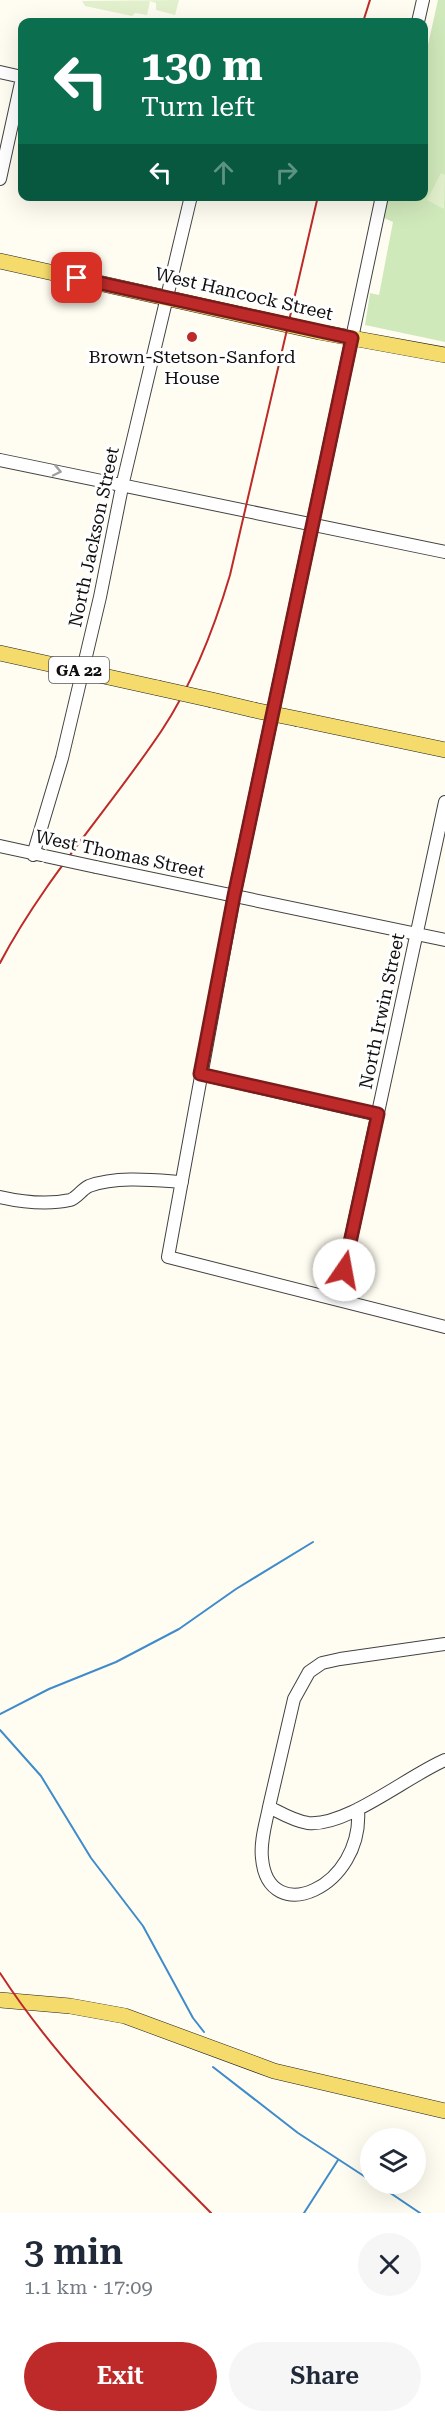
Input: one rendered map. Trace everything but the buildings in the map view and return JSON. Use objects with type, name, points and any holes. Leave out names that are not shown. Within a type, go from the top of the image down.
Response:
[{"type":"main road","name":"West Hancock Street","points":[[0,261],[352,338],[445,355]]},
{"type":"main road","name":"GA 22","points":[[0,653],[445,750]]},
{"type":"main road","points":[[0,2000],[70,2006],[125,2016],[274,2071],[445,2111]]},
{"type":"street","points":[[419,18],[423,0]]},
{"type":"street","points":[[0,72],[18,76]]},
{"type":"street","points":[[0,179],[18,96]]},
{"type":"street","name":"North Jackson Street","points":[[39,855],[190,201]]},
{"type":"street","points":[[381,201],[234,896],[168,1257],[338,1298],[445,1327]]},
{"type":"street","points":[[0,460],[445,552]]},
{"type":"street","name":"North Irwin Street","points":[[338,1298],[445,802]]},
{"type":"street","name":"West Thomas Street","points":[[0,846],[445,940]]},
{"type":"street","points":[[200,1074],[378,1114]]},
{"type":"street","points":[[0,1197],[37,1203],[72,1199],[87,1187],[103,1184],[147,1180],[182,1182]]},
{"type":"street","points":[[358,1809],[360,1827],[356,1843],[339,1873],[311,1893],[295,1894],[283,1892],[266,1875],[262,1857],[269,1807],[294,1699],[309,1672],[322,1664],[340,1659],[445,1644]]},
{"type":"street","points":[[269,1807],[306,1822],[326,1823],[358,1809],[420,1771],[445,1760]]},
{"type":"green space","points":[[179,0],[175,15],[156,10],[156,3],[150,1],[147,15],[135,13],[132,16],[85,6],[82,1]]},
{"type":"green space","points":[[438,0],[445,0],[445,342],[365,325],[370,293],[379,295],[393,222],[384,218],[387,201],[428,201],[428,45]]},
{"type":"green space","points":[[441,173],[445,175],[444,209],[428,201]]},
{"type":"waterway","points":[[0,1714],[49,1689],[116,1662],[179,1629],[236,1589],[313,1542]]},
{"type":"waterway","points":[[0,1730],[41,1776],[91,1858],[143,1926],[193,2018],[204,2032]]},
{"type":"waterway","points":[[213,2067],[298,2133],[360,2173]]},
{"type":"waterway","points":[[304,2213],[338,2160]]},
{"type":"waterway","points":[[392,2194],[420,2213]]},
{"type":"railway","points":[[364,18],[370,0]]},
{"type":"railway","points":[[0,963],[17,932],[57,873],[162,730],[202,655],[230,575],[317,201]]},
{"type":"railway","points":[[0,1973],[47,2038],[73,2069],[126,2127],[211,2213]]},
{"type":"place","name":"Brown-Stetson-Sanford House","points":[[192,337]]},
{"type":"route","points":[[77,278],[352,338],[234,896],[200,1074],[213,1079],[378,1114],[344,1270]]}]
